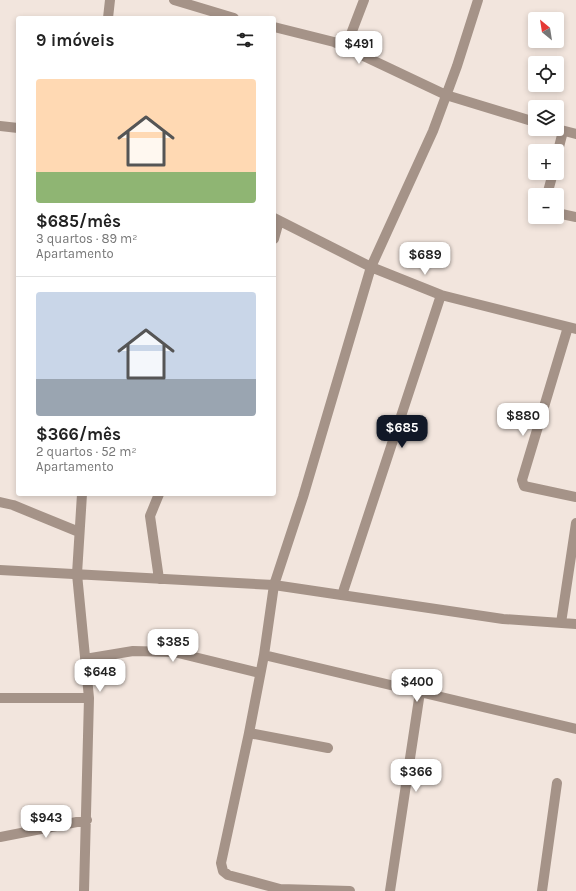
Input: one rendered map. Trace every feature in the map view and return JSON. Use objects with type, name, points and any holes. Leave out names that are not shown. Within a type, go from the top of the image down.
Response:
[{"type":"street","points":[[108,16],[110,0]]},
{"type":"street","points":[[174,0],[227,16]]},
{"type":"street","points":[[346,47],[364,0]]},
{"type":"street","points":[[350,891],[279,890],[228,875],[223,871],[221,863],[264,655],[274,585],[305,490],[371,267],[433,131],[457,66],[478,0]]},
{"type":"street","points":[[276,28],[334,42],[446,95],[528,120]]},
{"type":"street","points":[[0,126],[16,128]]},
{"type":"street","points":[[564,131],[576,134]]},
{"type":"street","points":[[564,214],[576,217]]},
{"type":"street","points":[[276,220],[371,267],[441,295],[572,328],[522,480],[524,486],[576,497]]},
{"type":"street","points":[[342,595],[441,295]]},
{"type":"street","points":[[82,496],[77,574],[89,698],[84,891]]},
{"type":"street","points":[[158,496],[150,516],[159,579]]},
{"type":"street","points":[[0,502],[13,504],[79,532]]},
{"type":"street","points":[[561,623],[576,523]]},
{"type":"street","points":[[0,570],[274,585],[504,619],[576,624]]},
{"type":"street","points":[[85,659],[133,651],[174,652],[260,673]]},
{"type":"street","points":[[264,655],[576,729]]},
{"type":"street","points":[[390,891],[420,692]]},
{"type":"street","points":[[0,698],[89,698]]},
{"type":"street","points":[[249,733],[328,748]]},
{"type":"street","points":[[542,891],[557,783]]},
{"type":"street","points":[[0,837],[87,820]]}]
